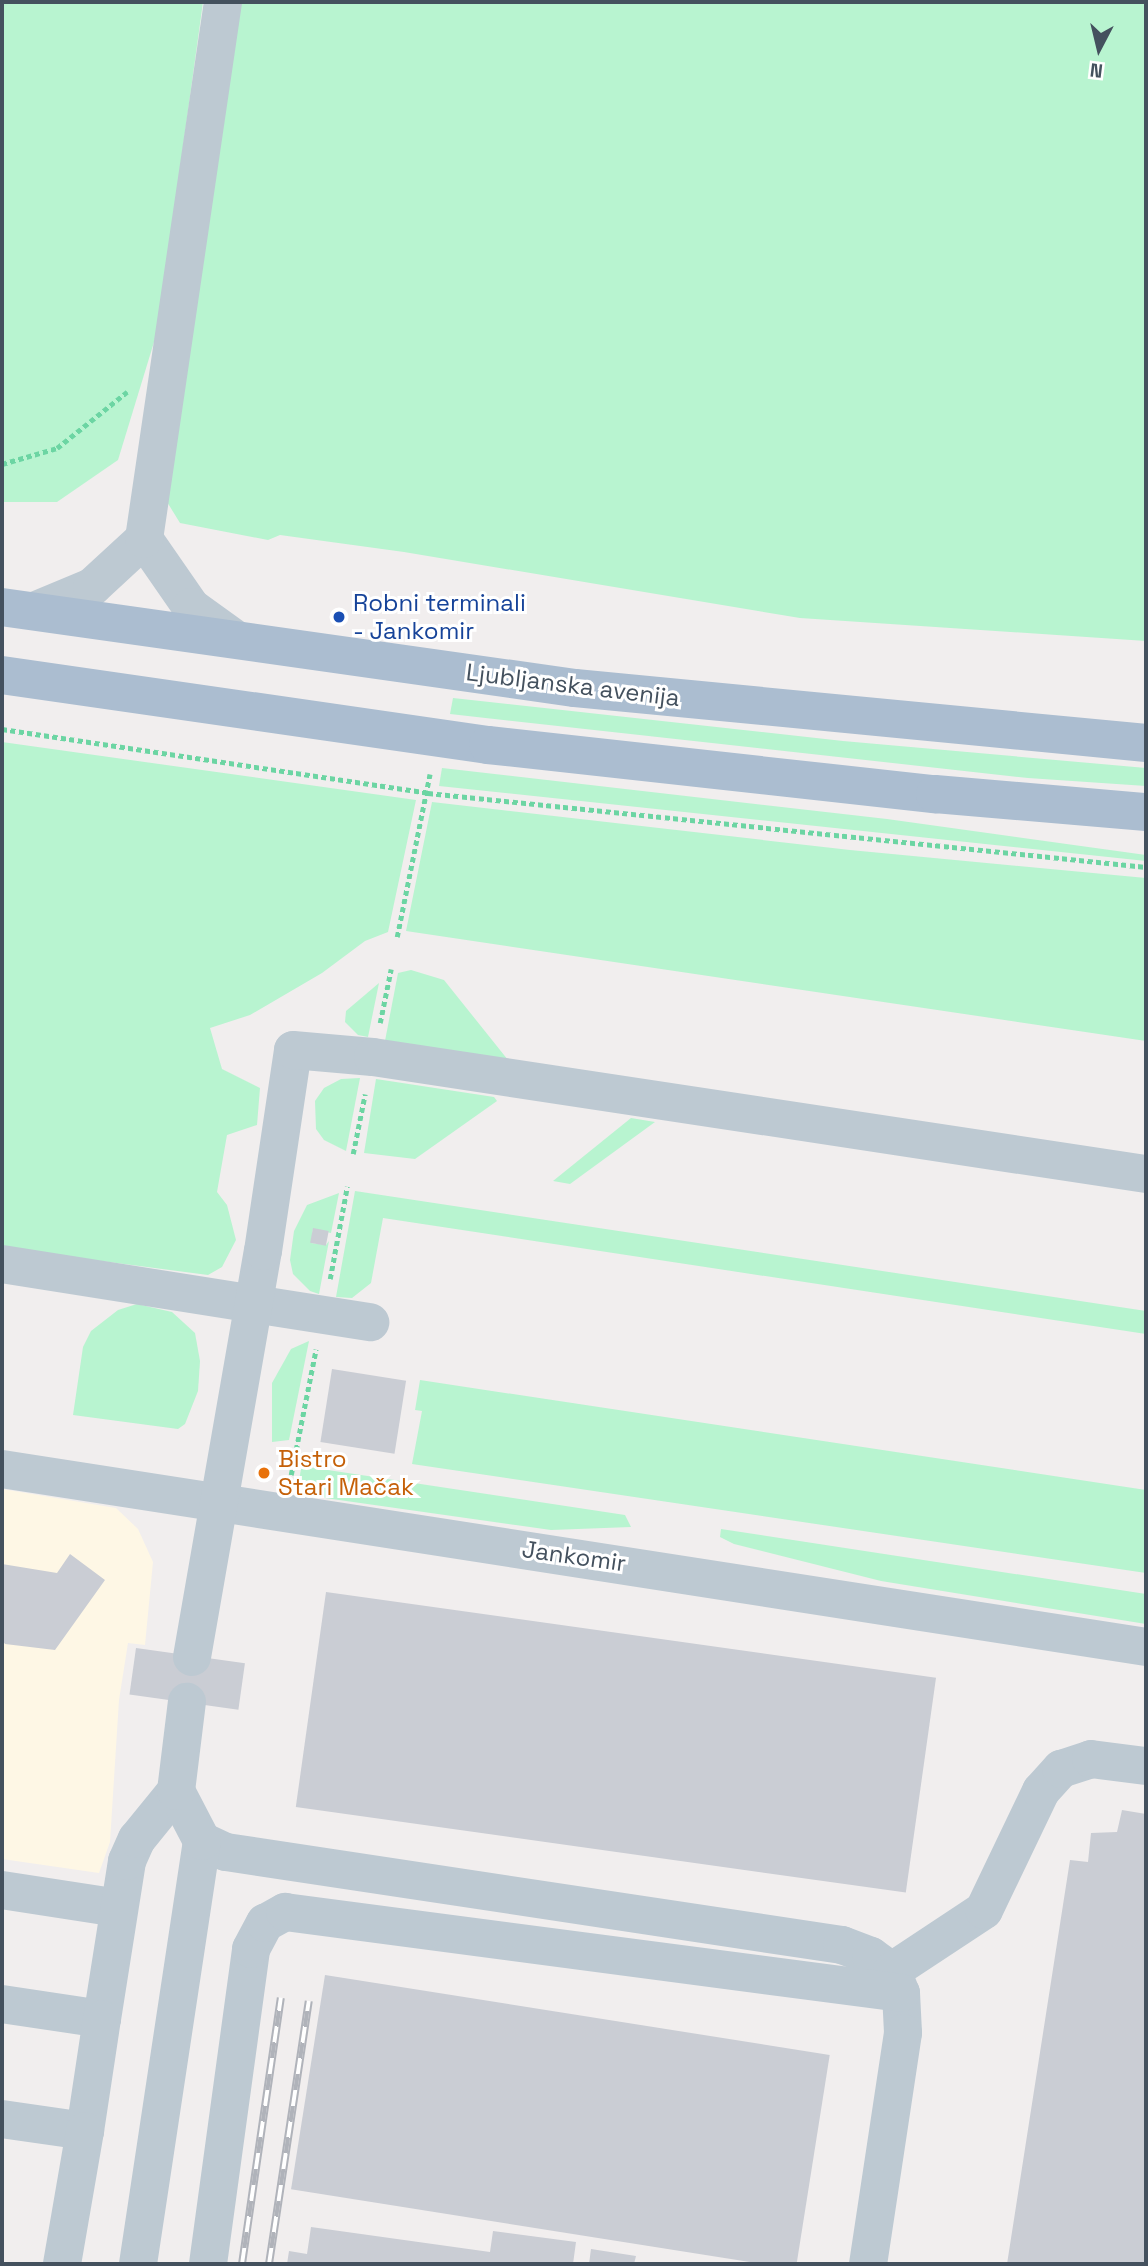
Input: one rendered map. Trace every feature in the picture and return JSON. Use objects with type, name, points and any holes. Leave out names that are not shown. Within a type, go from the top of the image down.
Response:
[{"type":"main road","name":"Ljubljanska avenija","points":[[18,609],[575,688],[1146,743]]},
{"type":"main road","points":[[2,675],[488,745],[935,794],[1146,812]]},
{"type":"street","points":[[18,609],[92,587],[144,539],[223,2]]},
{"type":"street","points":[[144,539],[191,607],[235,639]]},
{"type":"street","points":[[192,1657],[254,1305],[293,1050],[373,1057],[1146,1174]]},
{"type":"street","points":[[2,1264],[370,1322]]},
{"type":"street","name":"Jankomir","points":[[2,1469],[1146,1647]]},
{"type":"street","points":[[62,2264],[127,1861],[137,1839],[176,1791],[187,1702]]},
{"type":"street","points":[[208,2264],[251,1949],[265,1923],[285,1912],[897,1982],[984,1910],[1041,1791],[1061,1769],[1091,1759],[1146,1766]]},
{"type":"street","points":[[138,2264],[202,1841],[176,1791]]},
{"type":"street","points":[[202,1841],[226,1852],[842,1945],[897,1982],[904,2033],[868,2264]]},
{"type":"street","points":[[2,1890],[118,1908]]},
{"type":"street","points":[[2,2004],[102,2019]]},
{"type":"street","points":[[2,2119],[85,2131]]},
{"type":"path","points":[[2,464],[57,448],[169,359]]},
{"type":"path","points":[[2,729],[428,793],[1146,867]]},
{"type":"path","points":[[397,937],[431,768]]},
{"type":"path","points":[[378,1030],[391,969]]},
{"type":"path","points":[[354,1154],[367,1086]]},
{"type":"path","points":[[329,1283],[348,1187]]},
{"type":"path","points":[[291,1475],[319,1334]]},
{"type":"shaded area","points":[[2,1489],[116,1508],[138,1529],[153,1562],[145,1645],[128,1643],[119,1700],[110,1842],[99,1873],[2,1859]]},
{"type":"green space","points":[[2,2],[203,2],[158,329],[118,460],[57,502],[2,502]]},
{"type":"green space","points":[[236,2],[1146,2],[1146,641],[800,618],[404,552],[280,535],[268,540],[180,523],[164,497]]},
{"type":"green space","points":[[453,698],[843,741],[1146,768],[1146,786],[1028,778],[450,714]]},
{"type":"green space","points":[[2,742],[416,800],[388,932],[365,941],[322,973],[250,1015],[210,1028],[222,1069],[260,1088],[257,1125],[227,1135],[217,1192],[227,1205],[236,1240],[222,1267],[208,1275],[2,1248]]},
{"type":"green space","points":[[442,768],[887,819],[1146,855],[1146,861],[439,786]]},
{"type":"green space","points":[[432,802],[850,850],[1146,878],[1146,1041],[406,931]]},
{"type":"green space","points":[[411,970],[444,980],[508,1060],[385,1041],[398,973]]},
{"type":"green space","points":[[379,983],[368,1037],[358,1035],[345,1022],[346,1011]]},
{"type":"green space","points":[[360,1078],[346,1151],[324,1140],[316,1129],[315,1101],[324,1088],[341,1079]]},
{"type":"green space","points":[[376,1079],[494,1097],[497,1101],[415,1159],[364,1153]]},
{"type":"green space","points":[[631,1118],[655,1122],[570,1184],[553,1181]]},
{"type":"green space","points":[[355,1191],[1146,1311],[1146,1334],[383,1218],[371,1283],[352,1298],[336,1297]]},
{"type":"green space","points":[[339,1193],[331,1233],[313,1229],[311,1243],[326,1245],[329,1241],[319,1294],[310,1291],[293,1274],[290,1260],[294,1231],[307,1205]]},
{"type":"green space","points":[[137,1304],[172,1312],[195,1333],[200,1361],[198,1391],[185,1424],[178,1429],[73,1415],[83,1347],[91,1331],[118,1310]]},
{"type":"green space","points":[[309,1341],[289,1440],[272,1442],[272,1383],[291,1349]]},
{"type":"green space","points":[[420,1380],[1146,1490],[1146,1573],[412,1464],[422,1411],[415,1410]]},
{"type":"green space","points":[[308,1467],[625,1515],[631,1527],[551,1530],[325,1498],[299,1481],[301,1469]]},
{"type":"green space","points":[[721,1529],[1146,1594],[1146,1624],[881,1581],[734,1544],[720,1537]]},
{"type":"building","points":[[313,1228],[329,1231],[326,1246],[310,1243]]},
{"type":"building","points":[[332,1369],[406,1381],[395,1454],[320,1442]]},
{"type":"building","points":[[70,1554],[105,1580],[55,1650],[5,1644],[2,1640],[2,1564],[57,1573]]},
{"type":"building","points":[[326,1592],[936,1678],[906,1893],[296,1807]]},
{"type":"building","points":[[136,1648],[245,1663],[238,1710],[129,1695]]},
{"type":"building","points":[[1122,1810],[1146,1814],[1146,2264],[1007,2264],[1070,1860],[1088,1862],[1091,1833],[1117,1832]]},
{"type":"building","points":[[325,1975],[830,2055],[797,2264],[763,2264],[291,2189]]},
{"type":"building","points":[[311,2227],[490,2252],[493,2231],[576,2242],[573,2264],[287,2264],[289,2251],[307,2254]]},
{"type":"building","points":[[591,2249],[636,2256],[634,2264],[589,2264]]},
{"type":"railway","points":[[242,2264],[281,1998]]},
{"type":"railway","points":[[269,2264],[309,2001]]},
{"type":"place","name":"Robni terminali - Jankomir","points":[[339,617]]},
{"type":"place","name":"Bistro Stari Mačak","points":[[264,1473]]}]
